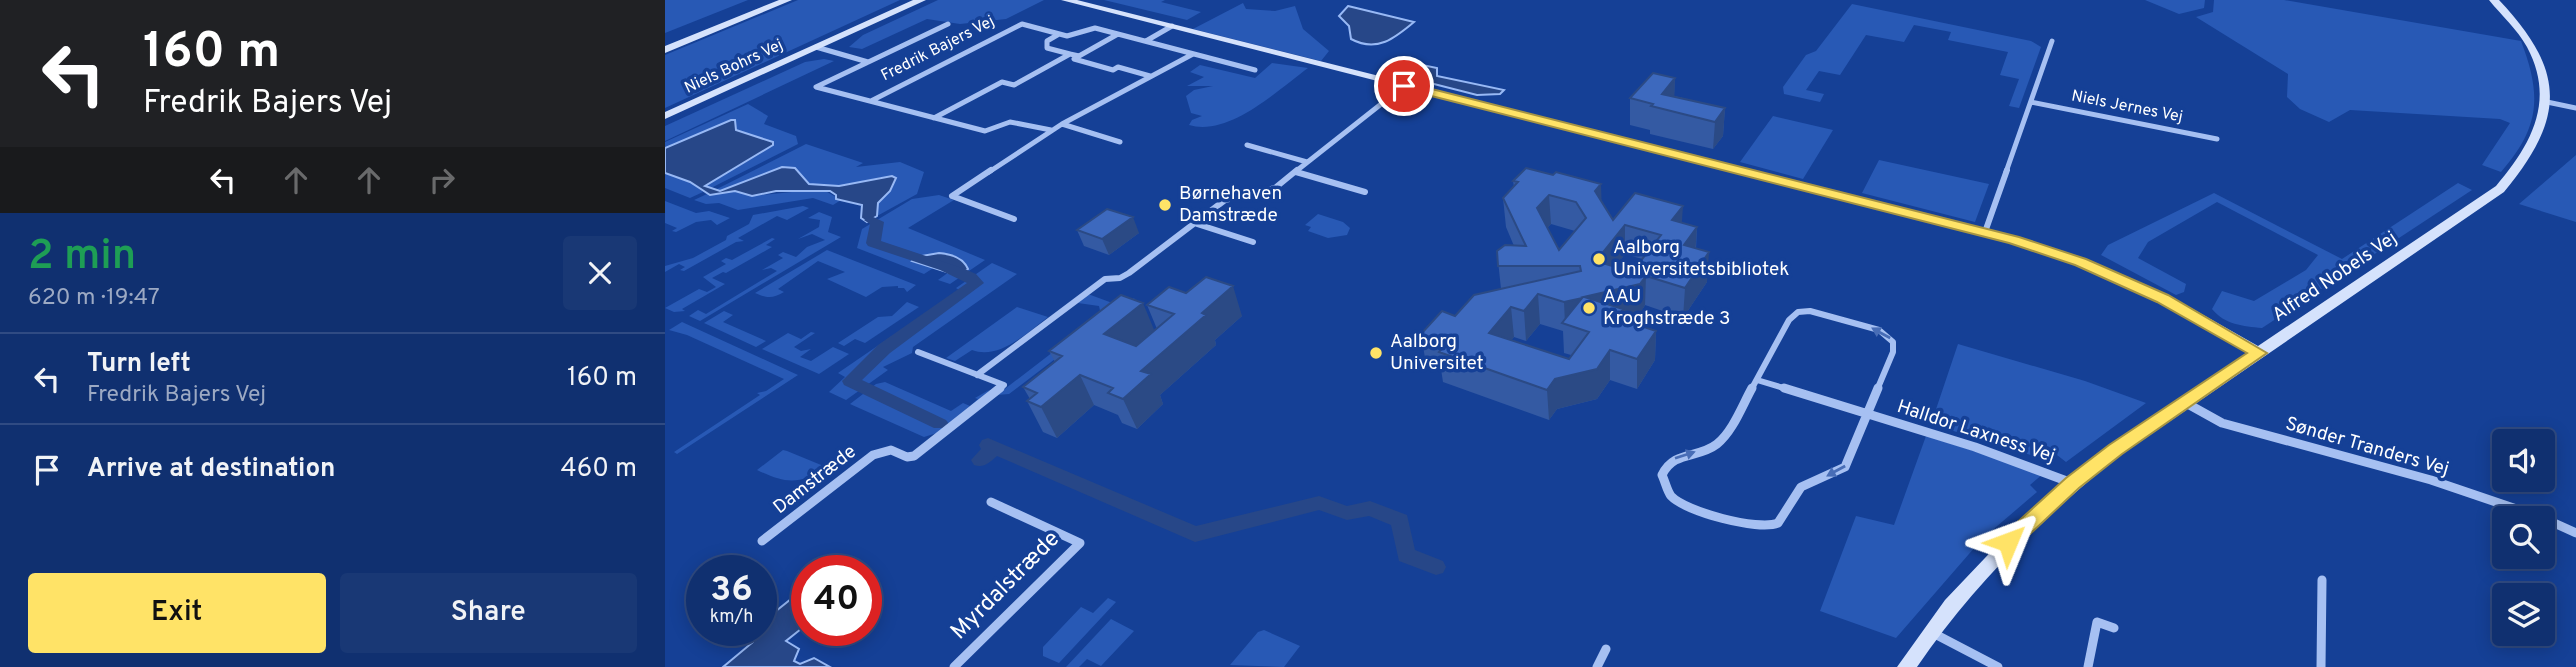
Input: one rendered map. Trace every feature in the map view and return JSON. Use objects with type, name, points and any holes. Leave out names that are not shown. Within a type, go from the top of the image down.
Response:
[{"type":"street","points":[[665,41],[766,0]]},
{"type":"street","points":[[665,50],[787,0]]},
{"type":"street","name":"Niels Bohrs Vej","points":[[665,116],[921,0]]},
{"type":"street","points":[[1066,0],[1985,232],[2080,262],[2121,279],[2163,298],[2259,353]]},
{"type":"street","name":"Alfred Nobels Vej","points":[[1906,667],[1930,631],[1990,560],[2073,483],[2185,403],[2500,190],[2533,149],[2543,128],[2547,102],[2542,73],[2532,50],[2519,29],[2494,0]]},
{"type":"street","name":"Fredrik Bajers Vej","points":[[948,24],[816,88],[985,131],[1003,121],[1014,120],[1051,130]]},
{"type":"street","name":"Fredrik Bajers Vej","points":[[871,101],[1022,24],[1067,36],[1079,30],[1095,28],[1255,70]]},
{"type":"street","points":[[1146,41],[1172,26]]},
{"type":"street","points":[[1059,34],[1047,41],[1047,48],[1079,56]]},
{"type":"street","points":[[1118,34],[1074,59],[1155,77],[1193,54]]},
{"type":"street","points":[[1985,232],[2052,41]]},
{"type":"street","points":[[817,47],[868,62]]},
{"type":"street","points":[[934,118],[1002,82],[1014,85],[1070,54]]},
{"type":"street","points":[[1014,219],[952,196],[1051,130],[1150,76]]},
{"type":"street","points":[[977,375],[1105,279],[1121,278],[1129,273],[1225,200],[1267,192],[1404,86]]},
{"type":"street","name":"Niels Jernes Vej","points":[[2031,102],[2217,139]]},
{"type":"street","points":[[2547,102],[2576,108]]},
{"type":"street","points":[[1062,124],[1120,142]]},
{"type":"street","points":[[1247,145],[1307,162]]},
{"type":"street","points":[[1296,172],[1365,192]]},
{"type":"street","points":[[1194,223],[1253,242]]},
{"type":"street","name":"Halldor Laxness Vej","points":[[1798,312],[1818,312],[1879,330],[1891,337],[1894,348],[1869,414],[1845,467],[1798,489],[1786,512],[1773,526],[1744,525],[1671,496],[1663,475],[1667,464],[1722,441],[1789,320],[1798,312]]},
{"type":"street","name":"Damstræde","points":[[762,541],[873,455],[891,450],[907,457],[914,456],[1004,385],[918,352]]},
{"type":"street","points":[[956,367],[965,361]]},
{"type":"street","name":"Halldor Laxness Vej","points":[[1757,380],[2050,472],[2073,483]]},
{"type":"street","name":"Sønder Tranders Vej","points":[[2185,403],[2222,423],[2431,480],[2508,506]]},
{"type":"street","name":"Myrdalstræde","points":[[955,666],[1080,543],[991,502]]},
{"type":"street","name":"Sønder Tranders Vej","points":[[2555,523],[2576,533]]},
{"type":"street","points":[[2321,667],[2322,580]]},
{"type":"street","points":[[2088,667],[2097,622],[2114,628]]},
{"type":"street","points":[[1930,631],[1997,667]]},
{"type":"street","points":[[1597,667],[1607,649]]},
{"type":"shaded area","points":[[665,0],[748,0],[665,33]]},
{"type":"shaded area","points":[[798,0],[900,0],[665,108],[665,55]]},
{"type":"shaded area","points":[[938,0],[1044,0],[1006,19],[960,24],[927,19],[862,49],[849,47],[863,35]]},
{"type":"shaded area","points":[[1104,0],[1165,0],[1161,2],[1201,12],[1187,20]]},
{"type":"shaded area","points":[[2145,0],[2205,0],[2204,8],[2179,14]]},
{"type":"shaded area","points":[[2214,0],[2284,0],[2521,41],[2528,61],[2534,95],[2530,125],[2524,140],[2501,172],[2482,165],[2510,123],[2500,119],[2350,110],[2329,122],[2300,109],[2287,97],[2288,74],[2196,17],[2213,12]]},
{"type":"shaded area","points":[[1243,3],[1246,9],[1275,11],[1295,6],[1303,29],[1329,51],[1321,61],[1193,29]]},
{"type":"shaded area","points":[[1852,4],[2031,41],[2041,47],[2019,108],[2009,106],[2019,79],[2000,75],[2008,52],[1948,40],[1951,32],[1914,25],[1904,42],[1866,35],[1840,75],[1819,71],[1806,90],[1824,94],[1820,102],[1784,94],[1783,87],[1806,55],[1816,51]]},
{"type":"shaded area","points":[[1348,6],[1414,22],[1385,42],[1360,43],[1351,39],[1349,26],[1339,16]]},
{"type":"shaded area","points":[[824,59],[834,61],[665,141],[665,126],[805,62]]},
{"type":"shaded area","points":[[1398,60],[1437,68],[1437,76],[1504,90],[1500,94],[1477,95],[1383,71]]},
{"type":"shaded area","points":[[1272,63],[1308,68],[1268,99],[1236,118],[1204,127],[1189,125],[1192,120],[1202,116],[1191,113],[1186,96],[1194,90],[1213,86],[1187,86],[1204,77],[1190,72],[1200,65],[1255,78]]},
{"type":"shaded area","points":[[748,104],[768,116],[764,124],[796,136],[798,144],[709,189],[705,186],[760,154],[765,139],[736,130],[736,123],[665,148],[665,142]]},
{"type":"shaded area","points":[[1773,116],[1833,130],[1803,179],[1740,162]]},
{"type":"shaded area","points":[[735,120],[736,130],[773,142],[773,145],[705,186],[720,191],[782,167],[795,168],[809,184],[839,186],[892,176],[896,178],[890,191],[878,203],[877,216],[867,222],[861,218],[862,205],[836,199],[836,195],[830,191],[776,191],[752,196],[735,191],[710,195],[690,182],[665,173],[665,148]]},
{"type":"shaded area","points":[[806,144],[863,163],[856,167],[900,162],[924,172],[917,194],[877,216],[878,203],[890,191],[882,177],[839,186],[809,184],[795,168],[782,167],[720,191],[713,191]]},
{"type":"shaded area","points":[[2576,155],[2576,222],[2519,204]]},
{"type":"shaded area","points":[[1879,160],[1989,184],[1975,222],[1862,193]]},
{"type":"shaded area","points":[[665,173],[690,182],[703,192],[690,198],[665,188]]},
{"type":"shaded area","points":[[2458,183],[2472,190],[2262,328],[2235,324],[2217,314],[2212,309],[2222,291],[2254,301],[2306,270],[2318,255],[2217,202],[2148,242],[2138,258],[2186,284],[2184,292],[2176,295],[2101,255],[2108,245],[2214,193],[2342,259]]},
{"type":"shaded area","points":[[822,189],[841,200],[833,205],[813,198],[738,210],[719,203],[706,204],[694,200],[707,194],[735,191],[752,196]]},
{"type":"shaded area","points":[[939,195],[954,200],[908,228],[985,260],[950,284],[938,280],[949,272],[958,276],[964,274],[913,261],[935,267],[924,274],[857,248],[862,229],[912,199]]},
{"type":"shaded area","points":[[665,201],[696,213],[709,211],[730,218],[717,225],[711,220],[696,222],[676,232],[672,231],[677,228],[665,223]]},
{"type":"shaded area","points":[[803,206],[809,208],[787,220],[777,216],[738,238],[744,241],[736,242],[684,271],[680,270],[685,267],[679,264],[665,272],[665,266],[693,258],[726,240],[727,236],[749,224],[753,215]]},
{"type":"shaded area","points":[[819,212],[832,217],[828,232],[841,237],[700,321],[689,316],[698,310],[706,314],[777,271],[771,268],[762,270],[783,258],[778,255],[783,252],[796,257],[807,247],[825,240],[812,234],[798,239],[819,227],[820,220],[808,218]]},
{"type":"shaded area","points":[[1318,214],[1343,222],[1350,228],[1347,235],[1328,238],[1308,231],[1311,227],[1305,225]]},
{"type":"shaded area","points":[[772,238],[775,239],[766,245],[772,247],[712,278],[725,284],[682,309],[685,311],[674,312],[665,308],[699,289],[707,292],[716,287],[703,277],[726,264],[721,261],[726,258],[732,260]]},
{"type":"shaded area","points":[[827,250],[916,285],[907,292],[898,286],[882,287],[866,297],[827,279],[845,272],[818,261],[778,289],[784,292],[770,297],[755,293]]},
{"type":"shaded area","points":[[939,253],[956,257],[968,269],[959,276],[912,261],[916,257]]},
{"type":"shaded area","points":[[992,263],[1017,274],[913,347],[912,353],[883,367],[888,370],[846,400],[829,392],[845,377],[838,373],[959,290],[956,288]]},
{"type":"shaded area","points":[[1088,294],[1115,304],[1135,298],[1009,394],[997,395],[1101,315],[1099,306],[1078,303]]},
{"type":"shaded area","points":[[907,302],[919,307],[865,343],[855,339],[844,346],[838,343],[878,317],[892,316]]},
{"type":"shaded area","points":[[1017,307],[1048,317],[1002,348],[982,352],[972,350],[955,361],[946,358]]},
{"type":"shaded area","points":[[724,311],[733,315],[723,322],[766,341],[756,347],[704,323]]},
{"type":"shaded area","points":[[682,322],[798,375],[677,454],[674,452],[760,395],[757,393],[766,391],[784,379],[687,335],[669,330]]},
{"type":"shaded area","points":[[811,332],[815,333],[794,347],[801,351],[811,349],[800,357],[811,361],[833,347],[849,354],[819,374],[762,349],[788,333],[801,339]]},
{"type":"shaded area","points":[[1958,344],[2085,381],[2146,403],[2066,462],[2057,455],[2053,462],[1931,424]]},
{"type":"shaded area","points":[[885,382],[951,411],[963,403],[970,406],[978,399],[975,398],[989,390],[986,395],[937,433],[924,437],[850,404],[876,384]]},
{"type":"shaded area","points":[[1926,436],[2044,473],[2030,485],[2037,492],[1982,539],[1896,638],[1820,611],[1856,516],[1894,525]]},
{"type":"shaded area","points":[[783,450],[826,467],[800,480],[776,478],[757,470]]},
{"type":"shaded area","points":[[1108,598],[1116,602],[1059,663],[1043,656],[1043,647],[1081,607],[1093,613]]},
{"type":"shaded area","points":[[791,599],[791,637],[786,641],[799,649],[794,661],[800,664],[814,658],[830,667],[723,667],[748,646],[777,646],[777,610]]},
{"type":"shaded area","points":[[1111,619],[1134,631],[1101,666],[1087,659],[1079,667],[1066,667]]},
{"type":"shaded area","points":[[1264,630],[1300,646],[1284,667],[1230,665],[1258,632]]},
{"type":"building","points":[[1653,73],[1675,78],[1662,94],[1725,108],[1715,122],[1630,98]]},
{"type":"building","points":[[1526,168],[1553,175],[1556,172],[1601,184],[1595,191],[1613,220],[1635,193],[1683,206],[1672,220],[1697,227],[1684,245],[1709,252],[1685,288],[1646,276],[1640,284],[1584,297],[1623,309],[1617,318],[1656,331],[1637,359],[1610,350],[1597,369],[1555,379],[1547,390],[1439,352],[1447,343],[1421,334],[1442,311],[1455,316],[1474,295],[1581,271],[1580,266],[1498,266],[1497,251],[1505,245],[1526,246],[1503,198],[1518,182],[1513,181]],"holes":[[[1549,195],[1576,202],[1586,218],[1559,250],[1537,208]],[[1625,225],[1661,235],[1632,272],[1596,261]],[[1538,294],[1564,302],[1582,298],[1562,323],[1589,332],[1569,359],[1489,333],[1511,307],[1524,311]]]},
{"type":"building","points":[[1107,209],[1133,217],[1102,239],[1077,230]]},
{"type":"building","points":[[1206,277],[1233,286],[1202,313],[1206,315],[1141,371],[1151,374],[1123,399],[1108,393],[1113,388],[1080,375],[1041,407],[1027,401],[1037,393],[1023,387],[1062,356],[1049,351],[1121,295],[1143,303],[1104,334],[1136,346],[1174,314],[1147,305],[1169,287],[1186,293]]},
{"type":"waterway","points":[[871,220],[877,222],[873,243],[959,272],[977,283],[884,349],[850,381],[940,424]]},
{"type":"waterway","points":[[988,445],[995,448]]},
{"type":"waterway","points":[[980,460],[995,448]]},
{"type":"waterway","points":[[995,448],[1195,534],[1319,503],[1347,513],[1370,508],[1400,520],[1406,555],[1436,567]]},
{"type":"place","name":"Børnehaven Damstræde","points":[[1165,205]]},
{"type":"place","name":"Aalborg Universitetsbibliotek","points":[[1599,259]]},
{"type":"place","name":"AAU Kroghstræde 3","points":[[1589,308]]},
{"type":"place","name":"Aalborg Universitet","points":[[1376,353]]},
{"type":"route","points":[[1404,86],[2014,240],[2080,262],[2163,298],[2259,353],[2116,450],[2073,483],[2008,542]]}]
